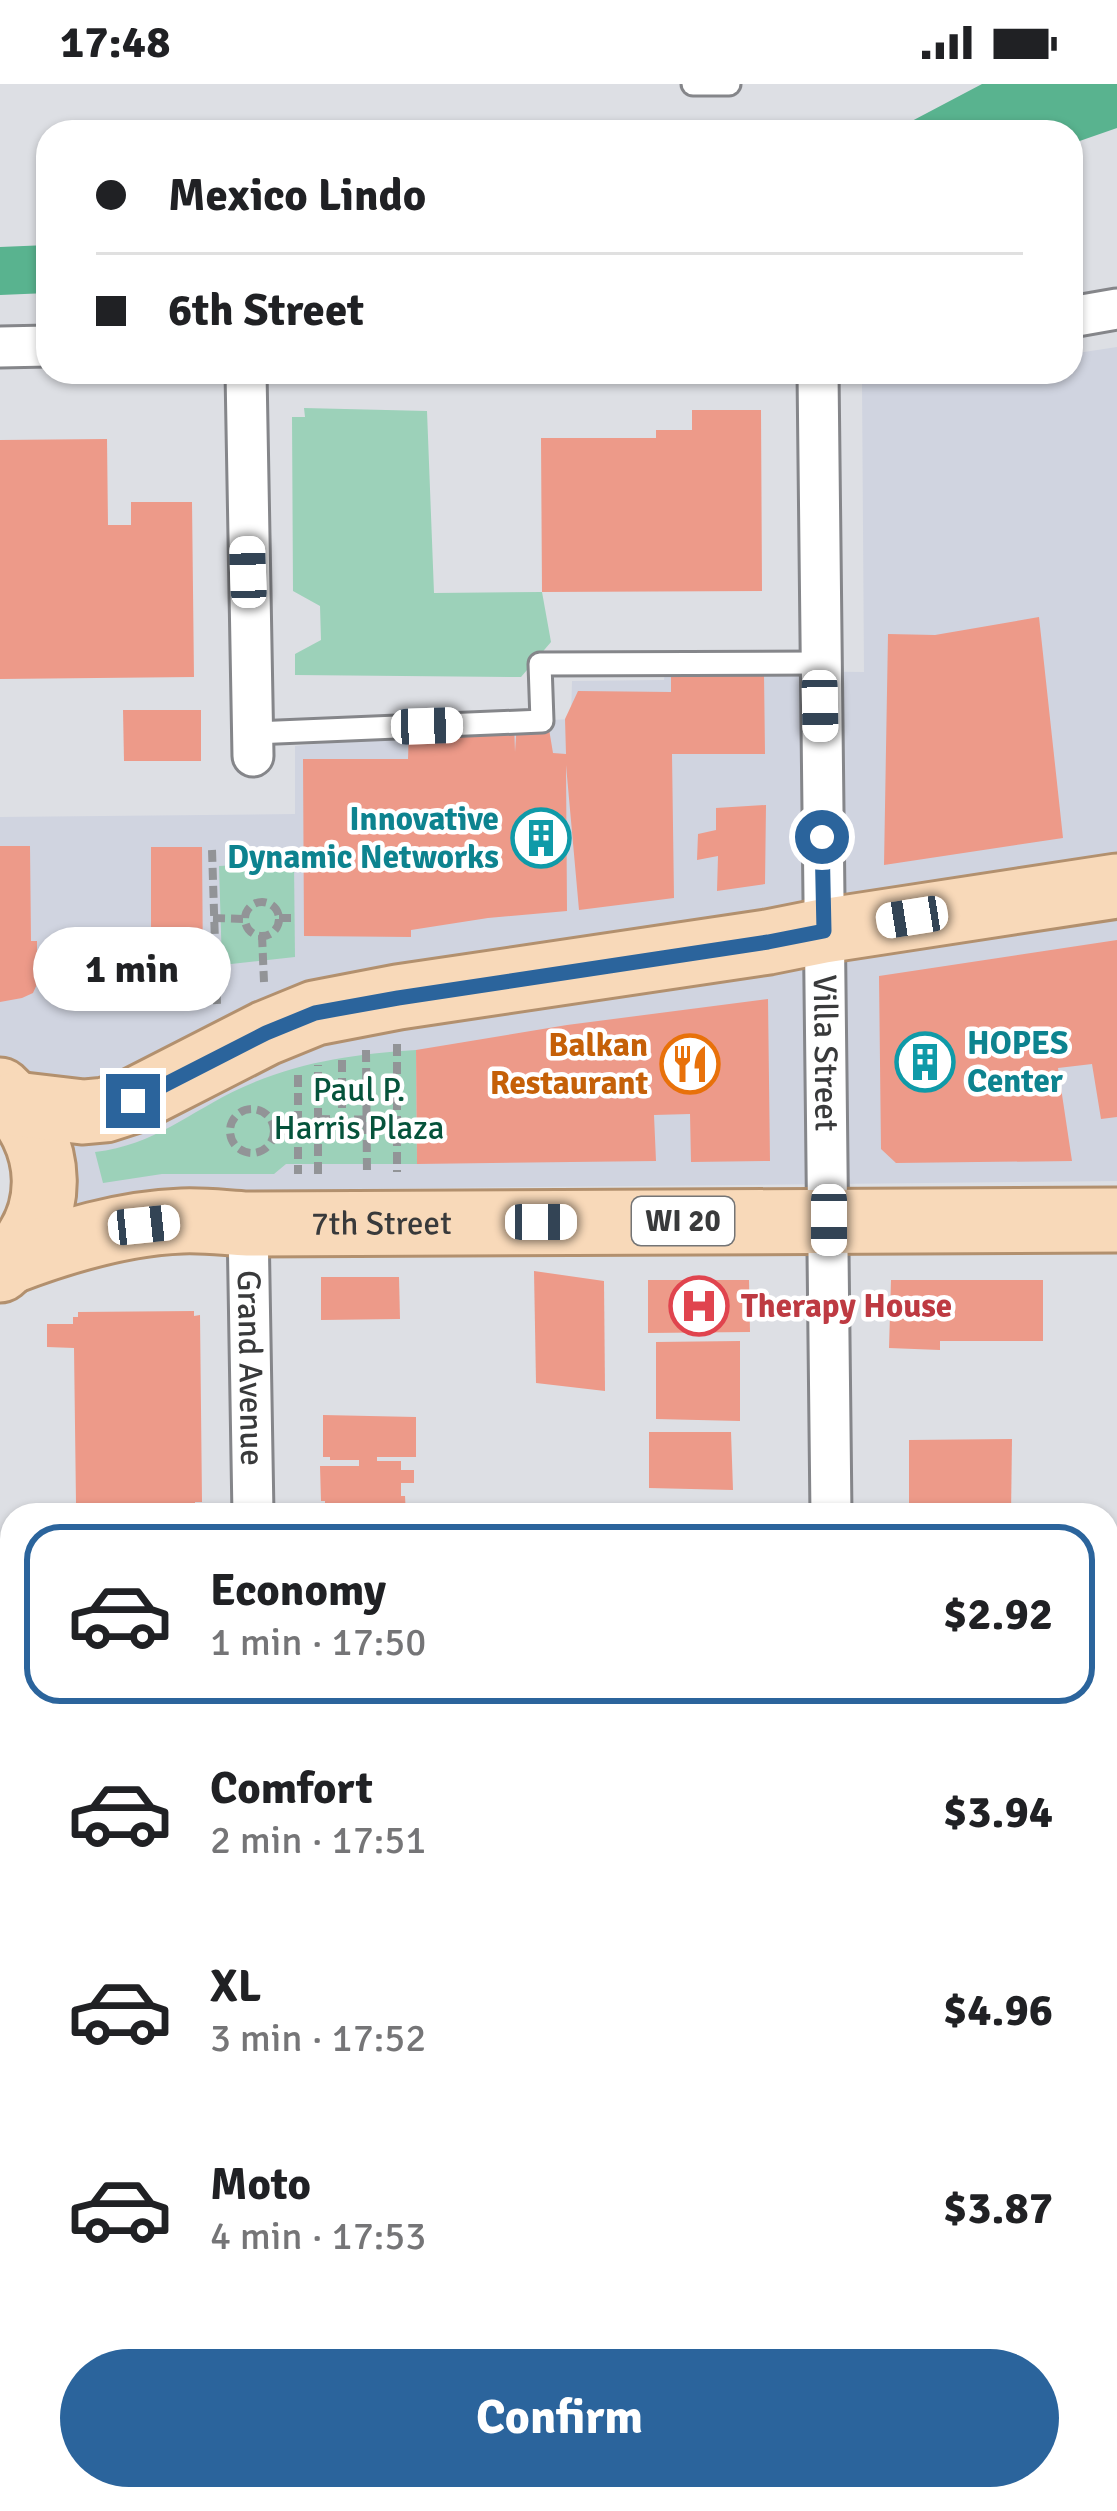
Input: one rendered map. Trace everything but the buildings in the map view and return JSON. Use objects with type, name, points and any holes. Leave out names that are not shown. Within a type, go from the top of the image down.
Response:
[{"type":"main road","points":[[8,1097],[83,1112],[105,1110],[315,1013],[1117,886]]},
{"type":"main road","points":[[4,1266],[28,1238],[44,1194],[40,1146],[30,1124],[8,1097]]},
{"type":"main road","name":"7th Street","points":[[4,1266],[58,1243],[183,1220],[248,1224],[1117,1220]]},
{"type":"street","points":[[1083,315],[1117,309]]},
{"type":"street","points":[[0,347],[36,346]]},
{"type":"street","points":[[246,384],[253,744]]},
{"type":"street","name":"Villa Street","points":[[818,384],[831,1503]]},
{"type":"street","name":"Grand Avenue","points":[[248,1224],[253,1503]]},
{"type":"lane","points":[[693,84],[729,84]]},
{"type":"lane","points":[[253,744],[542,721],[540,664],[820,663]]},
{"type":"path","points":[[212,850],[217,1004]]},
{"type":"path","points":[[260,884],[261,902]]},
{"type":"path","points":[[261,902],[275,908],[279,918],[276,928],[262,935],[251,933],[245,919],[251,905],[261,902]]},
{"type":"path","points":[[213,918],[245,919]]},
{"type":"path","points":[[279,918],[293,918]]},
{"type":"path","points":[[262,935],[264,982]]},
{"type":"path","points":[[366,1043],[367,1173]]},
{"type":"path","points":[[397,1043],[397,1172]]},
{"type":"path","points":[[342,1046],[342,1120]]},
{"type":"path","points":[[318,1051],[318,1174]]},
{"type":"path","points":[[298,1056],[298,1176]]},
{"type":"path","points":[[298,1096],[318,1096]]},
{"type":"path","points":[[252,1109],[265,1113],[274,1131],[263,1150],[248,1152],[236,1145],[231,1131],[235,1118],[252,1109]]},
{"type":"path","points":[[318,1119],[397,1120]]},
{"type":"path","points":[[274,1131],[298,1131]]},
{"type":"shaded area","points":[[1117,347],[1117,1181],[340,1189],[110,1200],[82,1209],[67,1197],[49,1082],[0,1057],[0,817],[295,814],[295,746],[571,719],[572,681],[664,680],[665,670],[864,672],[862,384],[1083,384],[1083,352]]},
{"type":"green space","points":[[982,84],[1117,84],[1117,128],[1083,140],[1083,120],[914,120]]},
{"type":"green space","points":[[36,246],[36,294],[0,295],[0,247]]},
{"type":"green space","points":[[304,408],[427,411],[434,593],[542,592],[551,642],[521,677],[295,675],[295,654],[321,640],[320,606],[293,591],[292,417],[305,417]]},
{"type":"green space","points":[[294,862],[295,957],[222,965],[219,866]]},
{"type":"green space","name":"Paul P. Harris Plaza","points":[[416,1050],[417,1164],[286,1164],[274,1174],[162,1174],[103,1183],[95,1152],[154,1135],[241,1088],[327,1061]]},
{"type":"place","name":"Innovative Dynamic Networks","points":[[541,838]]},
{"type":"place","name":"HOPES Center","points":[[925,1062]]},
{"type":"place","name":"Balkan Restaurant","points":[[690,1064]]},
{"type":"place","name":"Therapy House","points":[[699,1306]]},
{"type":"route","points":[[133,1101],[315,1013],[824,931],[822,837]]}]
